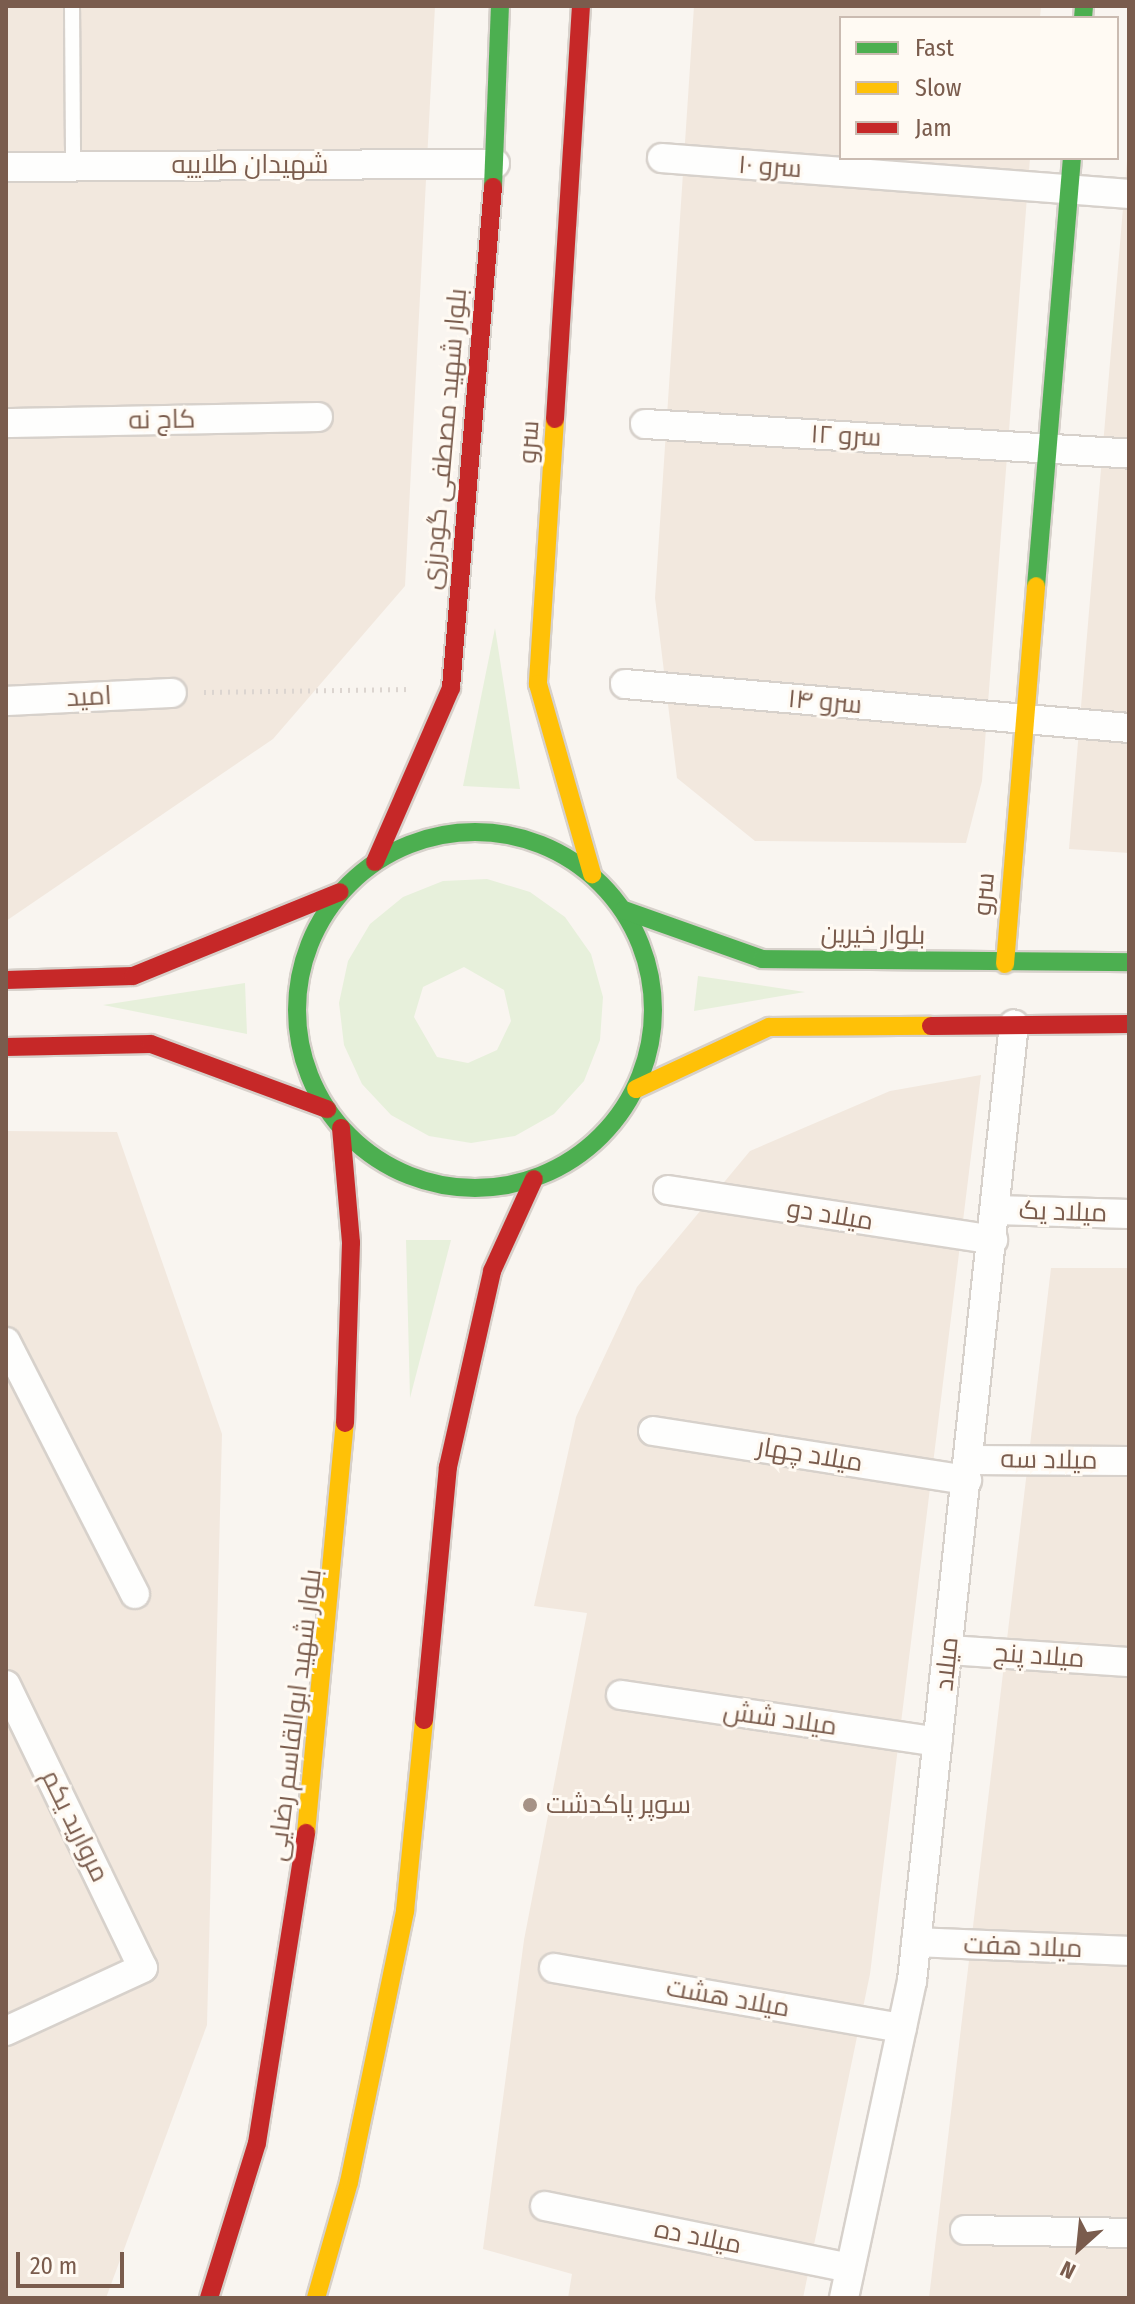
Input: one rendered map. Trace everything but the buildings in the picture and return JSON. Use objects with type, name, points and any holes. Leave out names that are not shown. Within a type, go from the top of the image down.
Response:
[{"type":"main road","name":"بلوار شهید مصطفی گودرزی","points":[[375,862],[451,688],[495,164],[500,6]]},
{"type":"main road","name":"سرو","points":[[581,6],[538,684],[592,874]]},
{"type":"main road","name":"سرو","points":[[1005,964],[1072,160]]},
{"type":"main road","points":[[463,832],[509,835],[553,849],[592,874],[624,910],[645,952],[654,998],[651,1044],[636,1089],[611,1128],[575,1158],[534,1179],[450,1187],[373,1156],[341,1128],[327,1109],[306,1067],[297,1022],[299,975],[314,931],[340,892],[375,862],[417,841],[463,832]]},
{"type":"main road","points":[[6,980],[133,976],[340,892]]},
{"type":"main road","name":"بلوار خیرین","points":[[624,910],[762,959],[1005,964],[1129,962]]},
{"type":"main road","points":[[636,1089],[769,1027],[1129,1024]]},
{"type":"main road","points":[[6,1047],[151,1044],[327,1109]]},
{"type":"main road","name":"بلوار شهید ابوالقاسم رضایی","points":[[209,2298],[257,2143],[285,2000],[342,1542],[349,1318],[341,1128]]},
{"type":"main road","points":[[316,2298],[349,2182],[405,1911],[448,1467],[492,1271],[534,1179]]},
{"type":"street","name":"سرو ۱۰","points":[[662,158],[1129,194]]},
{"type":"street","name":"شهیدان طلاییه","points":[[6,167],[495,164]]},
{"type":"street","name":"کاج نه","points":[[6,423],[318,417]]},
{"type":"street","name":"سرو ۱۲","points":[[645,424],[1129,454]]},
{"type":"street","name":"سرو ۱۴","points":[[625,684],[1129,728]]},
{"type":"street","name":"امید","points":[[6,701],[172,693]]},
{"type":"street","name":"میلاد","points":[[844,2298],[902,2028],[916,1942],[1014,1024]]},
{"type":"street","name":"میلاد دو","points":[[668,1190],[993,1240]]},
{"type":"street","name":"میلاد یک","points":[[996,1210],[1129,1214]]},
{"type":"street","points":[[6,1342],[135,1594]]},
{"type":"street","name":"میلاد چهار","points":[[653,1431],[968,1470]]},
{"type":"street","name":"میلاد سه","points":[[968,1470],[1129,1461]]},
{"type":"street","name":"میلاد پنج","points":[[948,1650],[1129,1662]]},
{"type":"street","name":"مروارید یکم","points":[[6,1685],[143,1968],[6,2031]]},
{"type":"street","name":"میلاد شش","points":[[621,1695],[938,1742]]},
{"type":"street","name":"میلاد هفت","points":[[916,1942],[1129,1951]]},
{"type":"street","name":"میلاد هشت","points":[[554,1968],[902,2028]]},
{"type":"street","name":"میلاد ده","points":[[545,2206],[850,2268]]},
{"type":"street","points":[[965,2230],[1129,2233]]},
{"type":"lane","points":[[72,6],[73,166]]},
{"type":"path","points":[[172,693],[451,688]]},
{"type":"shaded area","points":[[6,6],[435,6],[405,586],[273,739],[6,921]]},
{"type":"shaded area","points":[[694,6],[1041,6],[1040,16],[839,16],[839,160],[1030,160],[982,781],[966,843],[755,841],[677,778],[655,598]]},
{"type":"shaded area","points":[[1129,137],[1129,853],[1069,849]]},
{"type":"shaded area","points":[[981,1075],[870,1974],[803,2298],[568,2298],[572,2274],[483,2249],[524,1940],[587,1613],[534,1606],[576,1417],[637,1287],[750,1151],[890,1091]]},
{"type":"shaded area","points":[[6,1131],[117,1132],[222,1434],[207,2025],[106,2298],[6,2298]]},
{"type":"shaded area","points":[[1051,1268],[1129,1268],[1129,2298],[929,2298]]},
{"type":"green space","points":[[495,628],[520,789],[463,786]]},
{"type":"green space","points":[[487,879],[530,892],[565,917],[591,954],[603,997],[600,1040],[584,1081],[554,1114],[515,1136],[471,1143],[429,1136],[391,1115],[362,1084],[344,1045],[339,1003],[348,961],[370,924],[403,897],[443,881]],"holes":[[[464,967],[504,990],[511,1021],[497,1050],[468,1063],[437,1057],[414,1017],[423,987]]]},
{"type":"green space","points":[[698,976],[805,992],[694,1011]]},
{"type":"green space","points":[[245,983],[247,1034],[103,1005]]},
{"type":"green space","points":[[406,1240],[451,1240],[410,1398]]},
{"type":"traffic: fast","points":[[493,187],[500,6]]},
{"type":"traffic: fast","points":[[1083,16],[1084,6]]},
{"type":"traffic: fast","points":[[1036,586],[1072,160]]},
{"type":"traffic: fast","points":[[475,832],[510,835],[543,846],[574,862],[601,884],[623,911],[639,942],[650,975],[653,1010],[650,1045],[639,1078],[623,1109],[601,1136],[574,1158],[543,1174],[510,1185],[475,1188],[440,1185],[407,1174],[376,1158],[349,1136],[327,1109],[311,1078],[300,1045],[297,1010],[300,975],[311,942],[327,911],[349,884],[376,862],[407,846],[440,835],[475,832]]},
{"type":"traffic: fast","points":[[624,910],[762,959],[1129,962]]},
{"type":"traffic: slow","points":[[555,419],[538,684],[592,874]]},
{"type":"traffic: slow","points":[[1005,964],[1036,586]]},
{"type":"traffic: slow","points":[[636,1089],[769,1027],[931,1026]]},
{"type":"traffic: slow","points":[[306,1833],[345,1423]]},
{"type":"traffic: slow","points":[[316,2298],[349,2182],[405,1911],[424,1720]]},
{"type":"traffic: jam","points":[[555,419],[581,6]]},
{"type":"traffic: jam","points":[[375,862],[451,688],[493,187]]},
{"type":"traffic: jam","points":[[6,980],[133,976],[340,892]]},
{"type":"traffic: jam","points":[[931,1026],[1129,1024]]},
{"type":"traffic: jam","points":[[6,1047],[151,1044],[327,1109]]},
{"type":"traffic: jam","points":[[341,1128],[351,1243],[345,1423]]},
{"type":"traffic: jam","points":[[424,1720],[448,1467],[492,1271],[534,1179]]},
{"type":"traffic: jam","points":[[209,2298],[257,2143],[306,1833]]},
{"type":"place","name":"سوپر پاکدشت","points":[[530,1805]]}]
